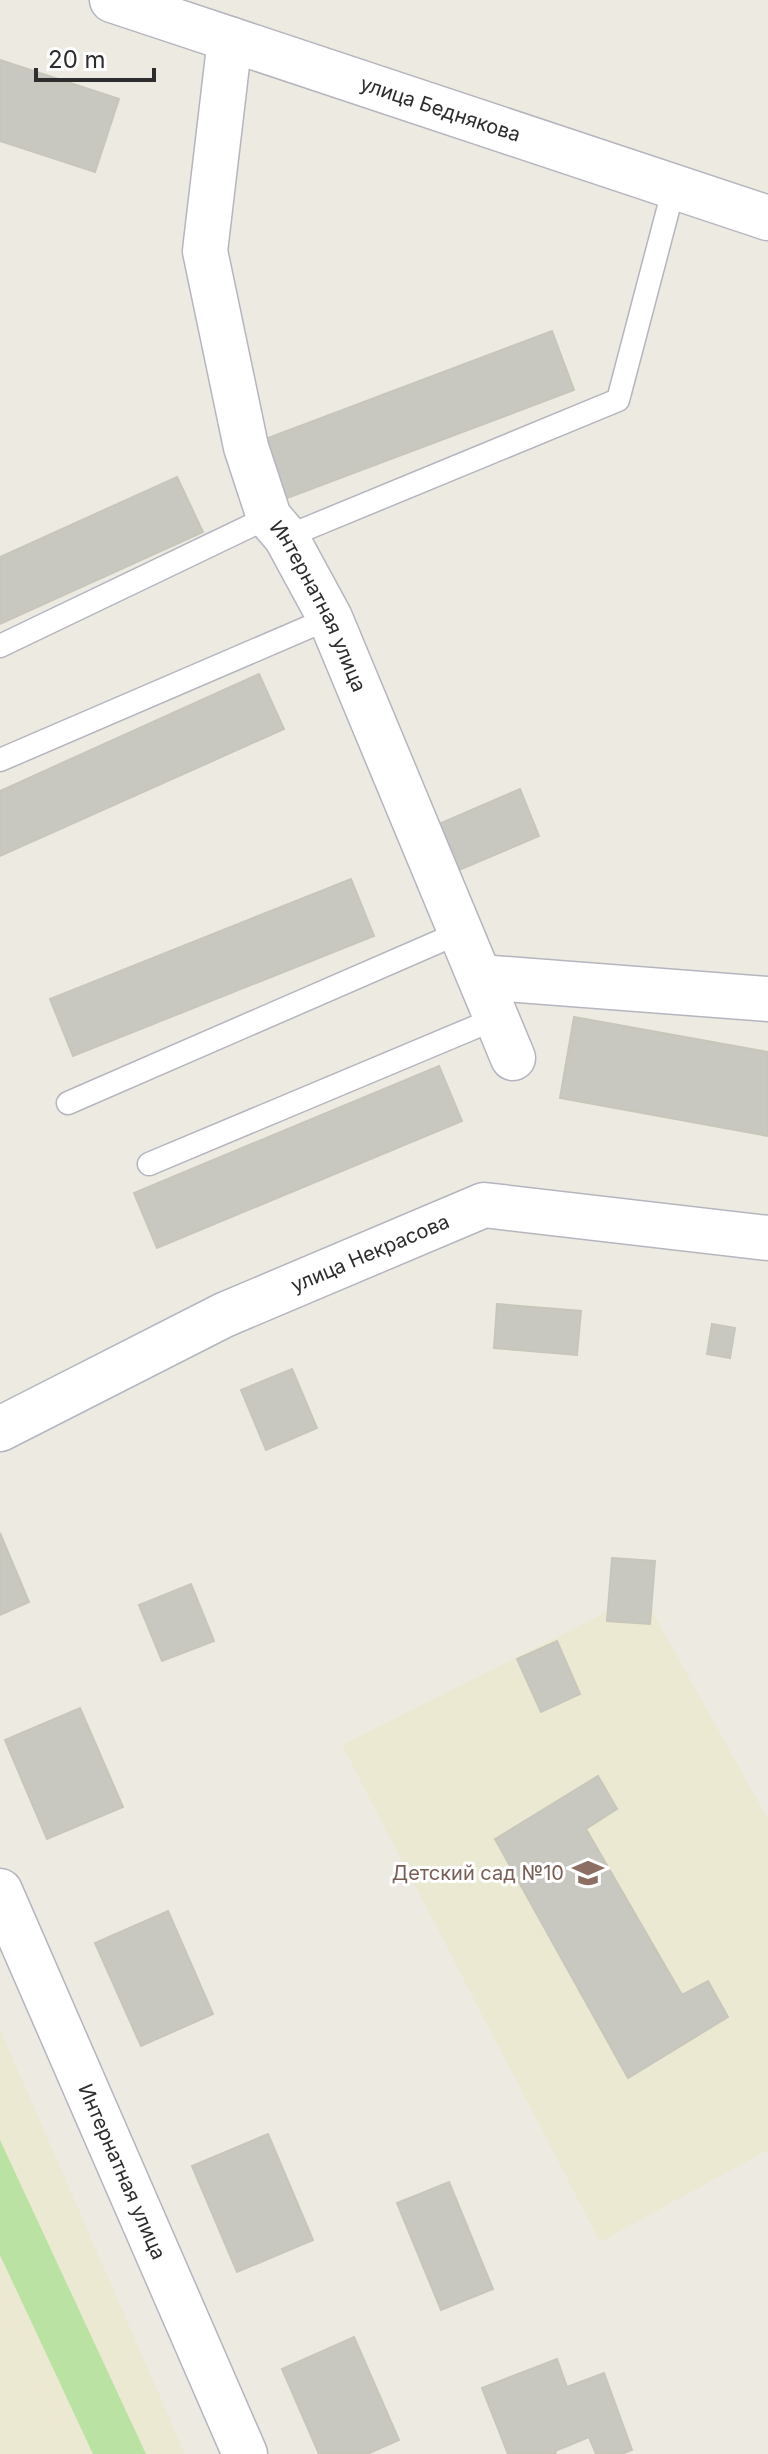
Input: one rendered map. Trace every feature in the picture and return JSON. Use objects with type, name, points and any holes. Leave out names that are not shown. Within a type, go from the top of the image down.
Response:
[{"type":"street","name":"улица Беднякова","points":[[112,0],[768,218]]},
{"type":"street","name":"Интернатная улица","points":[[230,39],[205,251],[246,447],[278,527],[330,618],[513,1058]]},
{"type":"street","points":[[480,977],[768,999]]},
{"type":"street","name":"улица Некрасова","points":[[0,1429],[224,1315],[484,1205],[768,1238]]},
{"type":"street","name":"Интернатная улица","points":[[0,1891],[245,2454]]},
{"type":"lane","points":[[0,646],[278,527],[618,400],[674,187]]},
{"type":"lane","points":[[0,760],[330,618]]},
{"type":"lane","points":[[68,1103],[461,932]]},
{"type":"lane","points":[[149,1164],[497,1018]]},
{"type":"shaded area","name":"Детский сад №10","points":[[651,1609],[768,1819],[768,2150],[600,2242],[342,1745],[608,1611]]},
{"type":"shaded area","points":[[0,2029],[185,2454],[0,2454]]},
{"type":"green space","points":[[0,2140],[146,2454],[93,2454],[0,2255]]},
{"type":"building","points":[[0,60],[119,99],[95,172],[0,141]]},
{"type":"building","points":[[552,331],[574,390],[274,503],[252,444]]},
{"type":"building","points":[[177,477],[203,532],[0,624],[0,557]]},
{"type":"building","points":[[259,674],[284,729],[0,856],[0,791]]},
{"type":"building","points":[[520,789],[539,836],[445,876],[425,830]]},
{"type":"building","points":[[351,879],[374,936],[73,1056],[50,999]]},
{"type":"building","points":[[574,1017],[768,1052],[768,1136],[560,1098]]},
{"type":"building","points":[[439,1066],[462,1121],[157,1248],[134,1193]]},
{"type":"building","points":[[497,1304],[581,1311],[577,1355],[494,1348]]},
{"type":"building","points":[[712,1324],[735,1328],[730,1358],[707,1354]]},
{"type":"building","points":[[292,1369],[317,1428],[266,1450],[241,1390]]},
{"type":"building","points":[[0,1533],[29,1602],[0,1615]]},
{"type":"building","points":[[612,1558],[655,1561],[650,1624],[607,1621]]},
{"type":"building","points":[[191,1584],[214,1641],[162,1661],[139,1605]]},
{"type":"building","points":[[557,1641],[580,1694],[541,1712],[517,1659]]},
{"type":"building","points":[[80,1708],[123,1807],[47,1839],[5,1740]]},
{"type":"building","points":[[598,1776],[617,1809],[586,1829],[682,1995],[708,1981],[728,2017],[628,2078],[495,1839]]},
{"type":"building","points":[[168,1911],[213,2014],[141,2046],[95,1943]]},
{"type":"building","points":[[268,2134],[313,2240],[237,2272],[192,2166]]},
{"type":"building","points":[[449,2182],[493,2289],[441,2310],[397,2203]]},
{"type":"building","points":[[354,2337],[399,2440],[367,2454],[319,2454],[282,2369]]},
{"type":"building","points":[[557,2359],[567,2387],[604,2373],[632,2450],[621,2454],[596,2454],[589,2437],[555,2451],[556,2454],[508,2454],[482,2388]]},
{"type":"place","name":"Детский сад №10","points":[[588,1873]]}]
